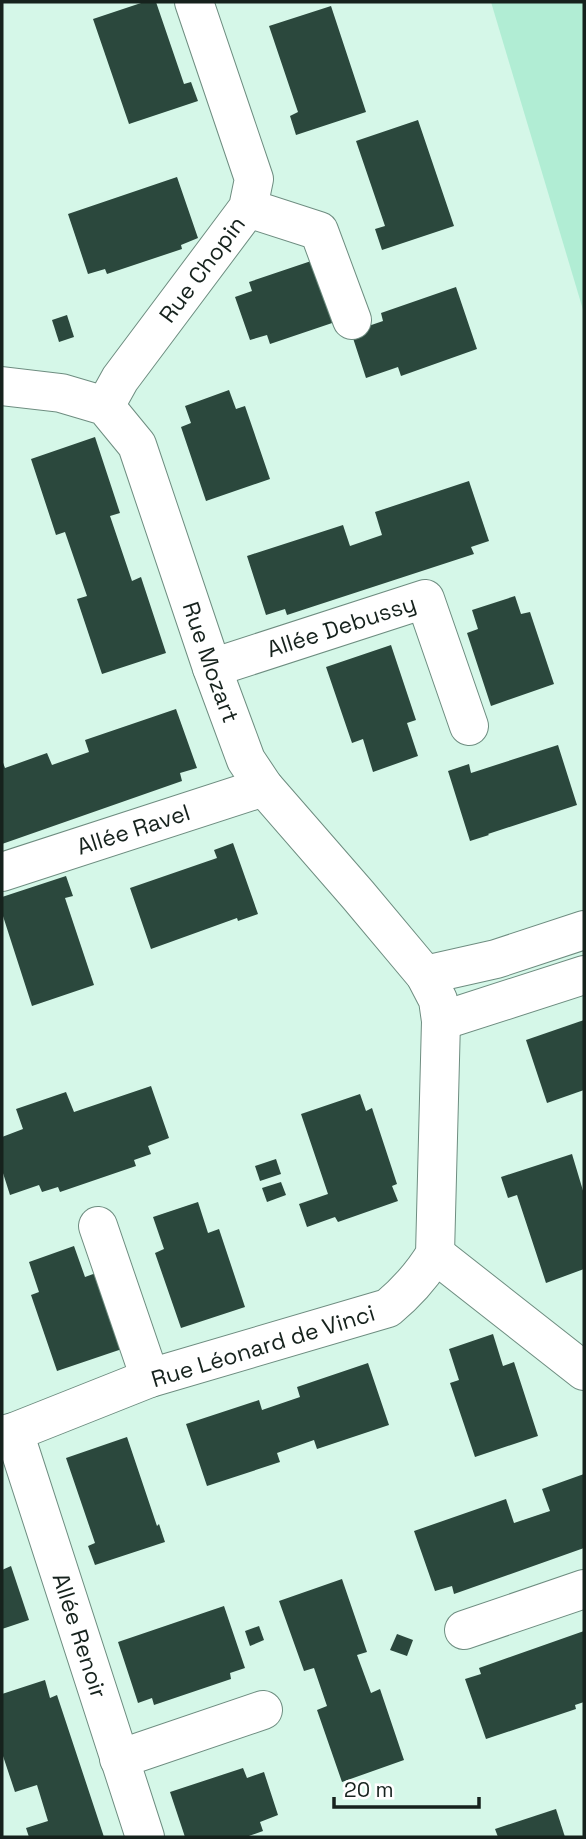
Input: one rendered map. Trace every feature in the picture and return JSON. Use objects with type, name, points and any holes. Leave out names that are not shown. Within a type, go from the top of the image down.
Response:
[{"type":"street","name":"Rue Chopin","points":[[105,406],[120,379],[248,208],[254,179],[194,2]]},
{"type":"street","points":[[248,208],[319,231],[352,320]]},
{"type":"street","points":[[2,386],[61,393],[105,406]]},
{"type":"street","name":"Rue Mozart","points":[[105,406],[137,445],[246,760],[264,787],[425,975]]},
{"type":"street","name":"Allée Debussy","points":[[212,668],[425,599],[469,726]]},
{"type":"street","name":"Allée Ravel","points":[[2,872],[264,787]]},
{"type":"street","points":[[584,930],[496,959],[425,975],[438,1000],[441,1021],[435,1254],[584,1371]]},
{"type":"street","points":[[441,1021],[584,975]]},
{"type":"street","points":[[99,1226],[150,1378]]},
{"type":"street","name":"Rue Léonard de Vinci","points":[[8,1433],[150,1378],[388,1308],[416,1282],[435,1254]]},
{"type":"street","name":"Allée Renoir","points":[[8,1433],[145,1837]]},
{"type":"street","points":[[464,1630],[584,1590]]},
{"type":"street","points":[[119,1759],[263,1710]]},
{"type":"green space","points":[[491,2],[584,2],[584,313]]},
{"type":"building","points":[[144,2],[156,2],[184,84],[191,82],[198,101],[129,124],[93,19]]},
{"type":"building","points":[[331,6],[366,112],[296,135],[290,116],[298,112],[269,26]]},
{"type":"building","points":[[418,120],[454,226],[382,250],[375,229],[385,226],[356,141]]},
{"type":"building","points":[[177,177],[198,238],[181,245],[182,249],[107,274],[105,269],[88,274],[68,214]]},
{"type":"building","points":[[323,257],[344,319],[270,344],[267,335],[250,340],[235,297],[252,291],[249,282]]},
{"type":"building","points":[[456,287],[477,349],[401,376],[398,367],[366,378],[351,332],[383,321],[381,313]]},
{"type":"building","points":[[67,315],[74,337],[59,342],[52,320]]},
{"type":"building","points":[[229,390],[236,409],[245,406],[270,479],[206,501],[181,427],[191,423],[185,406]]},
{"type":"building","points":[[95,437],[120,513],[110,516],[132,581],[141,577],[166,653],[102,674],[77,599],[87,596],[65,532],[56,535],[31,459]]},
{"type":"building","points":[[469,481],[489,541],[471,547],[474,554],[287,615],[285,609],[266,615],[247,556],[343,525],[350,546],[382,535],[375,512]]},
{"type":"building","points":[[515,596],[521,614],[530,612],[554,684],[491,706],[467,633],[478,629],[472,610]]},
{"type":"building","points":[[391,645],[416,720],[407,723],[418,756],[373,772],[363,739],[352,743],[326,667]]},
{"type":"building","points":[[176,709],[197,768],[180,773],[182,781],[2,844],[2,760],[5,768],[47,753],[52,765],[89,752],[85,740]]},
{"type":"building","points":[[558,745],[577,805],[470,841],[448,771],[469,764],[471,773]]},
{"type":"building","points":[[233,843],[258,914],[238,921],[237,918],[151,949],[130,888],[217,858],[214,850]]},
{"type":"building","points":[[66,876],[73,896],[65,898],[94,985],[32,1006],[2,913],[2,897]]},
{"type":"building","points":[[584,1020],[584,1090],[547,1103],[526,1040]]},
{"type":"building","points":[[151,1086],[169,1138],[148,1146],[151,1154],[134,1160],[136,1166],[60,1192],[58,1187],[42,1192],[39,1185],[10,1195],[2,1170],[2,1137],[23,1129],[16,1109],[66,1092],[74,1112]]},
{"type":"building","points":[[360,1094],[366,1111],[372,1108],[397,1184],[392,1186],[398,1201],[338,1222],[335,1217],[307,1227],[299,1204],[328,1194],[301,1114]]},
{"type":"building","points":[[572,1154],[584,1194],[584,1269],[546,1283],[517,1195],[508,1198],[501,1177]]},
{"type":"building","points":[[276,1159],[281,1174],[260,1181],[255,1166]]},
{"type":"building","points":[[281,1182],[286,1195],[267,1202],[262,1188]]},
{"type":"building","points":[[198,1202],[208,1233],[219,1229],[245,1307],[181,1328],[155,1253],[164,1249],[153,1217]]},
{"type":"building","points":[[74,1246],[85,1277],[96,1273],[122,1349],[57,1371],[31,1295],[39,1292],[29,1262]]},
{"type":"building","points":[[493,1334],[503,1366],[514,1362],[538,1436],[475,1457],[450,1383],[459,1380],[449,1349]]},
{"type":"building","points":[[368,1363],[389,1425],[317,1449],[314,1440],[277,1453],[280,1462],[207,1486],[186,1424],[259,1400],[262,1410],[300,1397],[297,1387]]},
{"type":"building","points":[[127,1437],[165,1542],[95,1565],[88,1546],[95,1543],[66,1458]]},
{"type":"building","points":[[584,1474],[584,1548],[454,1594],[452,1586],[435,1591],[414,1531],[506,1499],[514,1523],[550,1511],[542,1489]]},
{"type":"building","points":[[11,1566],[29,1620],[2,1629],[2,1570]]},
{"type":"building","points":[[342,1579],[367,1652],[357,1655],[371,1693],[380,1689],[404,1760],[342,1782],[317,1710],[327,1706],[314,1668],[304,1671],[279,1601]]},
{"type":"building","points":[[224,1606],[245,1668],[230,1673],[231,1679],[154,1705],[152,1698],[138,1703],[118,1642]]},
{"type":"building","points":[[259,1626],[264,1640],[250,1646],[245,1631]]},
{"type":"building","points":[[584,1631],[584,1702],[575,1705],[576,1709],[486,1739],[465,1679],[481,1674],[479,1668]]},
{"type":"building","points":[[397,1634],[413,1640],[407,1656],[390,1650]]},
{"type":"building","points":[[45,1680],[50,1698],[57,1695],[104,1837],[29,1837],[26,1828],[48,1821],[37,1785],[15,1792],[2,1753],[2,1694]]},
{"type":"building","points":[[243,1768],[247,1778],[264,1772],[278,1815],[260,1822],[263,1831],[246,1837],[185,1837],[170,1792]]},
{"type":"building","points":[[556,1809],[565,1837],[498,1837],[495,1829]]}]
